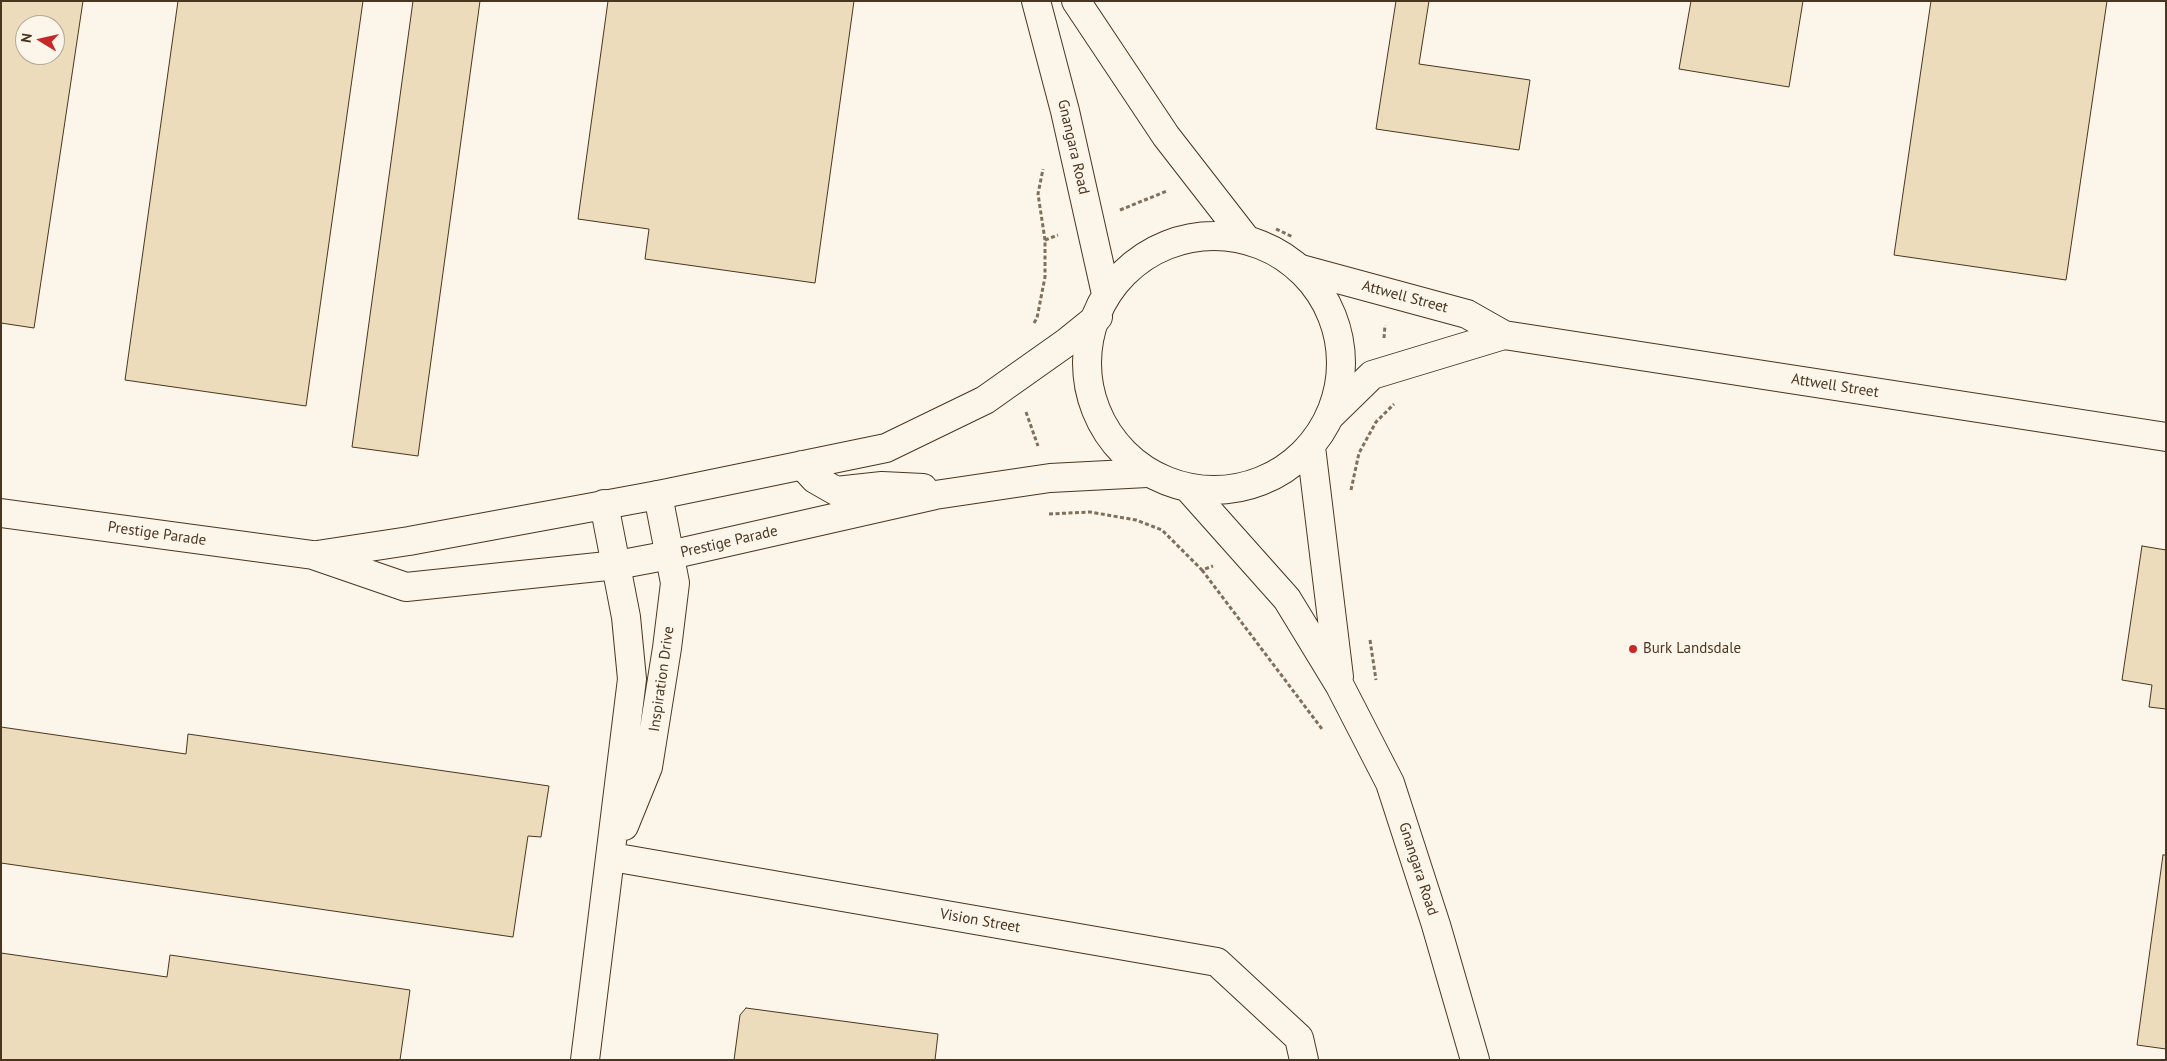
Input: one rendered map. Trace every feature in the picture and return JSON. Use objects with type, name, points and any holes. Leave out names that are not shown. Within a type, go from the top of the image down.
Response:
[{"type":"street","name":"Gnangara Road","points":[[1036,1],[1065,111],[1090,222],[1102,306]]},
{"type":"street","points":[[1076,1],[1166,136],[1246,239]]},
{"type":"street","name":"Gnangara Road","points":[[1193,236],[1246,239],[1276,250],[1302,269],[1326,301],[1340,338],[1341,378],[1330,416],[1311,447],[1276,475],[1234,490],[1189,489],[1147,473],[1113,443],[1092,402],[1087,347],[1102,306],[1144,256],[1193,236]]},
{"type":"street","name":"Attwell Street","points":[[1302,269],[1467,314],[1504,335],[2166,437]]},
{"type":"street","name":"Prestige Parade","points":[[313,555],[409,540],[658,495],[886,448],[985,400],[1067,342],[1102,306]]},
{"type":"street","name":"Attwell Street","points":[[1330,416],[1372,375],[1504,335]]},
{"type":"street","name":"Gnangara Road","points":[[1311,447],[1340,686]]},
{"type":"street","points":[[802,465],[815,479],[836,491],[882,486],[964,490]]},
{"type":"street","name":"Prestige Parade","points":[[1,513],[313,555],[406,587],[617,565],[670,555],[935,494],[1050,478],[1147,473]]},
{"type":"street","name":"Gnangara Road","points":[[1189,489],[1287,598],[1340,686],[1390,783],[1436,925],[1475,1060]]},
{"type":"street","name":"Inspiration Drive","points":[[612,857],[648,767],[675,583],[658,495]]},
{"type":"street","name":"Inspiration Drive","points":[[585,1060],[612,857],[632,680],[626,617],[604,504]]},
{"type":"street","name":"Vision Street","points":[[612,857],[1217,962],[1299,1038],[1304,1060]]},
{"type":"path","points":[[1032,326],[1037,318],[1045,277],[1045,240],[1038,194],[1044,165]]},
{"type":"path","points":[[1045,240],[1199,178]]},
{"type":"path","points":[[1270,224],[1294,238]]},
{"type":"path","points":[[1352,497],[1351,489],[1359,453],[1376,422],[1398,400],[1384,338],[1390,293]]},
{"type":"path","points":[[1014,379],[1063,513]]},
{"type":"path","points":[[1202,570],[1323,729]]},
{"type":"path","points":[[1370,634],[1376,684]]},
{"type":"building","points":[[1,1],[83,1],[34,328],[1,323]]},
{"type":"building","points":[[178,1],[363,1],[306,406],[125,380]]},
{"type":"building","points":[[413,1],[480,1],[418,456],[352,447]]},
{"type":"building","points":[[608,1],[854,1],[815,283],[645,259],[649,229],[578,219]]},
{"type":"building","points":[[1396,1],[1429,1],[1419,64],[1530,80],[1519,150],[1376,129]]},
{"type":"building","points":[[1691,1],[1803,1],[1789,87],[1679,69]]},
{"type":"building","points":[[1931,1],[2107,1],[2066,280],[1894,255]]},
{"type":"building","points":[[2142,546],[2166,550],[2166,709],[2149,707],[2152,685],[2122,680]]},
{"type":"building","points":[[1,727],[186,754],[188,734],[549,786],[541,837],[528,836],[513,937],[1,863]]},
{"type":"building","points":[[2163,855],[2166,855],[2166,1049],[2137,1045]]},
{"type":"building","points":[[1,953],[167,977],[170,955],[410,990],[400,1060],[1,1060]]},
{"type":"building","points":[[746,1008],[938,1034],[935,1060],[734,1060],[740,1015]]},
{"type":"place","name":"Burk Landsdale","points":[[1633,649]]}]
